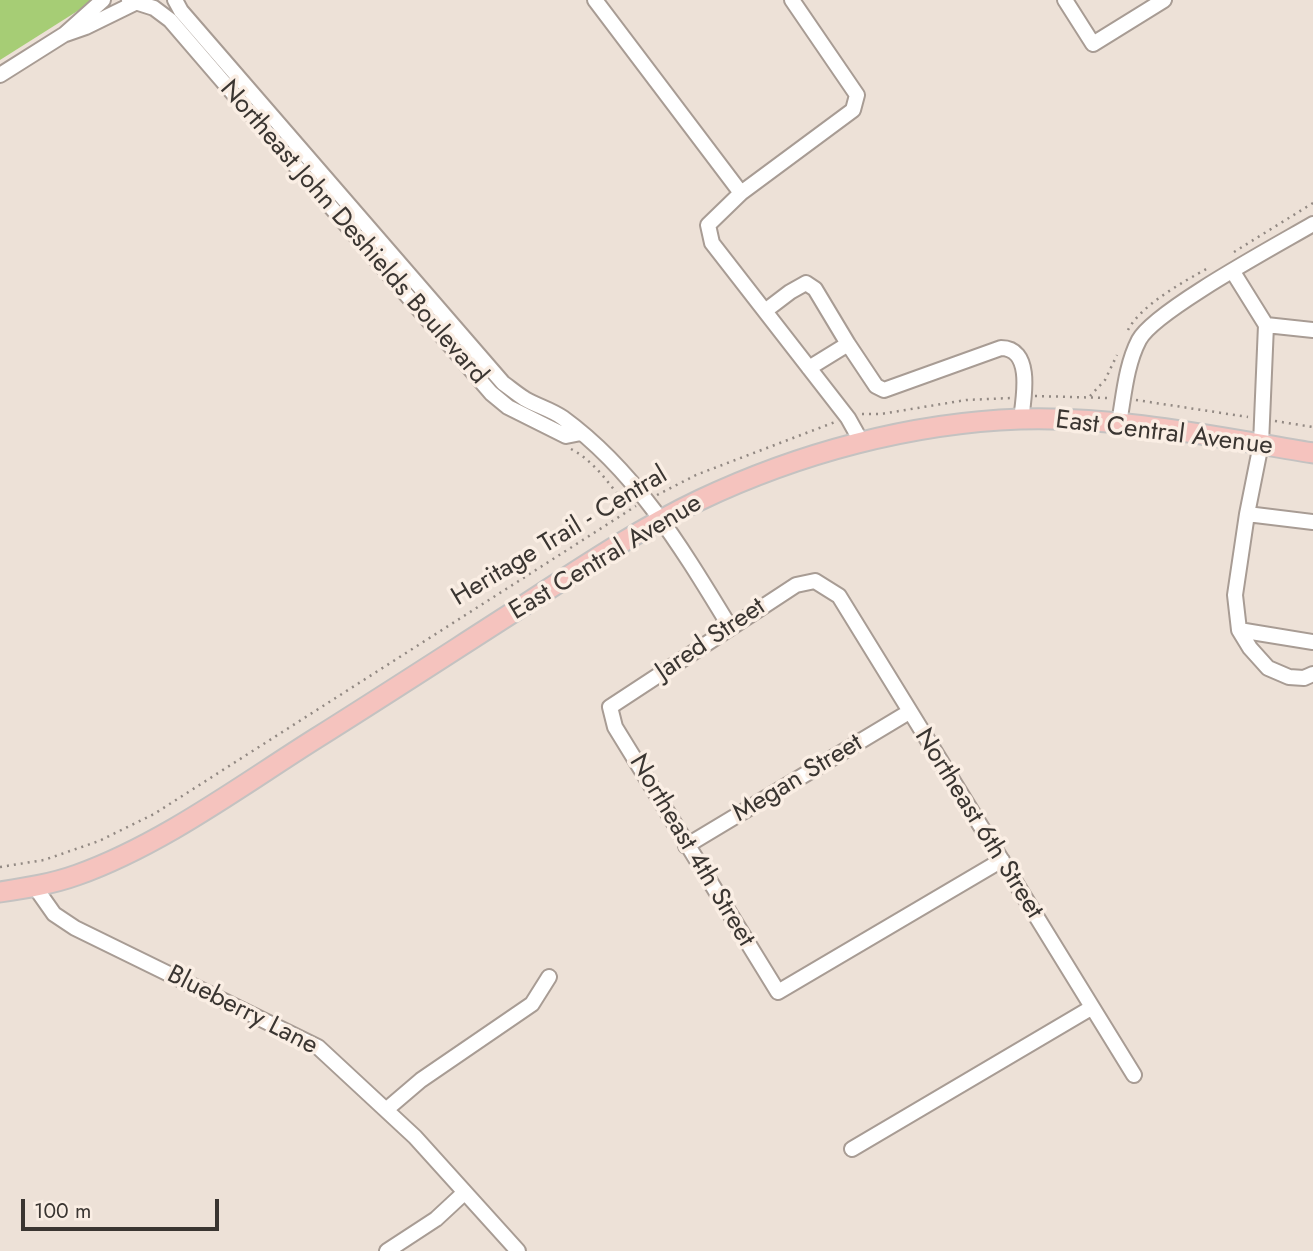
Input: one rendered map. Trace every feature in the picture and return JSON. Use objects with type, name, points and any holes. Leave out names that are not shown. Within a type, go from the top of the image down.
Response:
[{"type":"main road","name":"East Central Avenue","points":[[0,892],[35,887],[77,875],[139,849],[662,519],[733,486],[806,458],[913,431],[1021,419],[1119,423],[1196,432],[1313,453]]},
{"type":"street","points":[[0,74],[65,34],[103,0]]},
{"type":"street","points":[[65,34],[136,3],[158,0]]},
{"type":"street","name":"Northeast John Deshields Boulevard","points":[[175,0],[181,11],[503,383],[523,398],[562,417],[607,455],[662,519],[730,626]]},
{"type":"street","points":[[595,0],[741,193]]},
{"type":"street","points":[[792,0],[857,94],[853,110],[741,193],[708,225],[712,243],[848,418],[862,443]]},
{"type":"street","points":[[1065,0],[1093,44],[1164,0]]},
{"type":"street","name":"Northeast John Deshields Boulevard","points":[[136,3],[154,8],[170,20],[491,393],[508,407],[566,436],[581,433]]},
{"type":"street","points":[[1119,423],[1129,367],[1140,337],[1167,312],[1313,224]]},
{"type":"street","points":[[1233,272],[1266,326],[1261,444],[1235,595],[1239,630],[1250,648],[1268,668],[1289,677],[1304,678],[1313,674]]},
{"type":"street","points":[[765,311],[806,283],[814,289],[876,387],[884,390],[1001,348],[1009,348],[1016,351],[1022,359],[1024,397],[1021,419]]},
{"type":"street","points":[[1266,326],[1313,330]]},
{"type":"street","points":[[808,368],[848,344]]},
{"type":"street","points":[[1247,514],[1313,522]]},
{"type":"street","name":"Jared Street","points":[[610,707],[796,585],[815,581]]},
{"type":"street","name":"Northeast 6th Street","points":[[815,581],[839,596],[1134,1075]]},
{"type":"street","points":[[1239,630],[1313,642]]},
{"type":"street","name":"Northeast 4th Street","points":[[610,707],[615,727],[778,992],[1002,860]]},
{"type":"street","name":"Megan Street","points":[[686,846],[909,712]]},
{"type":"street","name":"Blueberry Lane","points":[[35,887],[54,914],[75,928],[318,1047],[415,1137],[519,1251]]},
{"type":"street","points":[[387,1109],[421,1080],[532,1003],[549,978]]},
{"type":"street","points":[[852,1149],[1091,1008]]},
{"type":"street","points":[[387,1251],[436,1219],[464,1193]]},
{"type":"path","name":"Heritage Trail - Central","points":[[0,867],[44,860],[99,841],[154,814],[629,509],[709,470],[819,426],[867,413],[881,414],[966,401],[1090,396],[1164,403],[1313,428]]},
{"type":"green space","points":[[0,0],[95,0],[0,60]]}]
